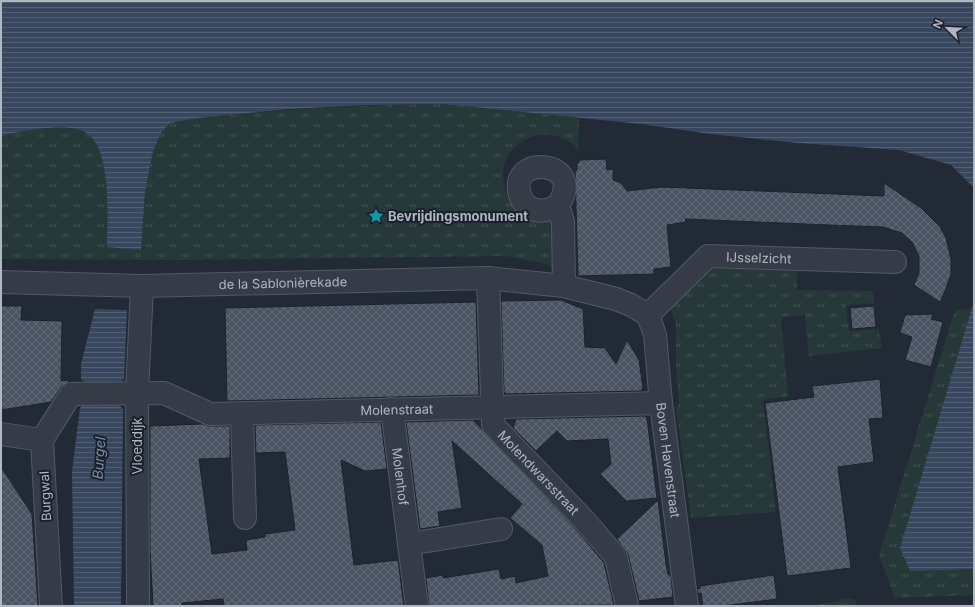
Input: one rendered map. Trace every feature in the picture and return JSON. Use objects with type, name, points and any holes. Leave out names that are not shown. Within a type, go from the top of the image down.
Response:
[{"type":"street","points":[[558,205],[563,222],[564,286]]},
{"type":"street","name":"IJsselzicht","points":[[648,315],[708,256],[895,262]]},
{"type":"street","name":"de la Sablonièrekade","points":[[1,282],[142,286],[488,278],[564,286],[616,299],[631,305],[648,315]]},
{"type":"street","name":"Molendwarsstraat","points":[[488,278],[493,425],[585,521],[616,558],[627,606]]},
{"type":"street","name":"Vloeddijk","points":[[138,606],[129,393],[142,286]]},
{"type":"street","name":"Boven Havenstraat","points":[[648,315],[654,335],[661,403],[687,606]]},
{"type":"street","name":"Molenstraat","points":[[42,440],[74,393],[164,393],[210,414],[661,403]]},
{"type":"street","name":"Molenhof","points":[[392,410],[417,606]]},
{"type":"street","points":[[242,414],[245,518]]},
{"type":"street","points":[[1,434],[42,440]]},
{"type":"street","name":"Burgwal","points":[[42,440],[51,606]]},
{"type":"street","points":[[409,544],[501,529]]},
{"type":"green space","points":[[443,104],[579,118],[578,150],[566,140],[553,135],[539,135],[526,139],[515,147],[507,159],[503,172],[506,192],[513,203],[554,217],[558,269],[538,262],[506,256],[181,260],[1,259],[1,136],[31,130],[65,128],[83,131],[93,139],[104,166],[107,201],[107,246],[141,249],[146,190],[151,158],[160,133],[165,127],[176,121],[191,118],[284,110]]},
{"type":"green space","points":[[711,264],[797,266],[797,290],[873,291],[874,303],[846,305],[849,331],[879,329],[882,348],[809,356],[805,315],[781,317],[788,396],[763,400],[776,512],[691,518],[676,408],[679,405],[676,364],[676,325],[670,306]]},
{"type":"green space","points":[[972,309],[900,548],[910,571],[974,569],[974,595],[895,598],[879,555],[955,310]]},
{"type":"green space","points":[[851,598],[855,600],[857,606],[811,606]]},
{"type":"water","points":[[1,1],[974,1],[974,188],[951,165],[899,150],[798,143],[710,134],[641,124],[443,104],[369,105],[289,109],[198,118],[170,123],[161,133],[153,151],[145,192],[141,250],[107,247],[107,201],[104,166],[93,139],[83,131],[65,128],[31,130],[1,136]]},
{"type":"water","points":[[974,301],[974,569],[910,571],[900,548]]},
{"type":"water","name":"Burgel","points":[[95,309],[127,310],[124,379],[118,384],[117,403],[123,409],[121,606],[74,606],[72,471],[80,408],[85,402],[87,384],[81,379],[81,364]]},
{"type":"building","points":[[606,159],[607,170],[613,169],[613,180],[621,183],[627,191],[662,187],[884,196],[884,183],[921,208],[940,227],[946,238],[951,259],[951,274],[945,291],[940,302],[914,285],[919,273],[919,256],[912,242],[902,233],[883,227],[685,219],[686,222],[667,225],[671,267],[654,269],[654,274],[578,276],[575,171],[577,170],[577,163],[579,163],[579,160]]},
{"type":"building","points":[[561,300],[583,309],[585,347],[605,348],[616,364],[627,340],[639,360],[643,388],[641,391],[506,394],[504,392],[501,301]]},
{"type":"building","points":[[476,302],[479,395],[227,401],[225,308]]},
{"type":"building","points":[[1,306],[22,306],[21,320],[62,321],[61,381],[71,380],[61,387],[51,402],[1,410]]},
{"type":"building","points":[[874,306],[876,327],[852,329],[850,308]]},
{"type":"building","points":[[933,314],[931,319],[943,322],[931,367],[905,360],[912,337],[900,333],[905,315]]},
{"type":"building","points":[[880,379],[883,418],[869,419],[874,462],[838,467],[851,568],[787,576],[765,403],[814,397],[812,386]]},
{"type":"building","points":[[645,416],[647,418],[657,498],[626,501],[600,474],[611,464],[608,439],[567,441],[557,431],[536,451],[513,428],[516,419]]},
{"type":"building","points":[[473,420],[576,529],[604,563],[614,605],[429,606],[426,578],[443,575],[443,578],[499,569],[501,579],[515,576],[516,583],[548,576],[542,545],[510,518],[522,504],[452,441],[462,508],[438,512],[440,526],[420,529],[406,422]]},
{"type":"building","points":[[381,422],[387,469],[365,471],[341,460],[354,565],[398,560],[404,606],[224,606],[223,599],[182,603],[182,606],[153,606],[150,548],[150,426],[202,424],[210,426],[230,426],[230,458],[199,459],[212,554],[247,550],[246,540],[265,537],[265,534],[295,530],[285,452],[256,453],[255,425]]},
{"type":"building","points":[[1,467],[32,514],[38,606],[1,606]]},
{"type":"building","points":[[658,500],[666,564],[668,574],[671,576],[673,597],[639,601],[628,554],[617,539]]},
{"type":"building","points":[[774,575],[777,599],[723,606],[703,606],[701,593],[698,594],[697,588],[700,589],[700,586]]},
{"type":"place","name":"Bevrijdingsmonument","points":[[376,216]]}]
